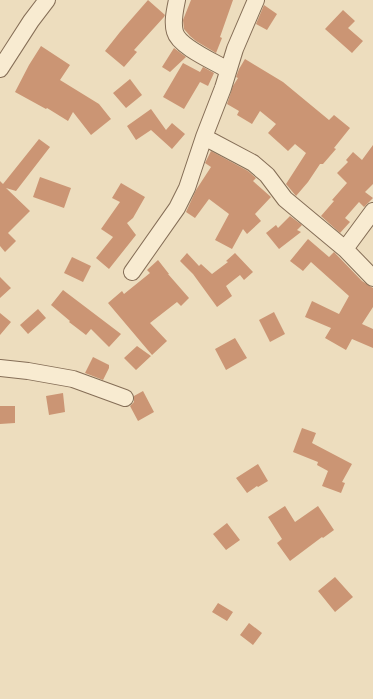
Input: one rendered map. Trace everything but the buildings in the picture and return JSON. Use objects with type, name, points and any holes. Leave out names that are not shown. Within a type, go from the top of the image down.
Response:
[{"type":"street","points":[[0,69],[31,21],[47,0]]},
{"type":"street","points":[[177,0],[174,20],[177,37],[191,49],[228,70]]},
{"type":"street","points":[[132,272],[177,208],[188,188],[235,49],[256,0]]},
{"type":"street","points":[[204,137],[253,163],[267,175],[285,199],[345,249],[373,278]]},
{"type":"street","points":[[345,249],[373,211]]},
{"type":"street","points":[[0,368],[28,371],[73,379],[124,398]]}]
